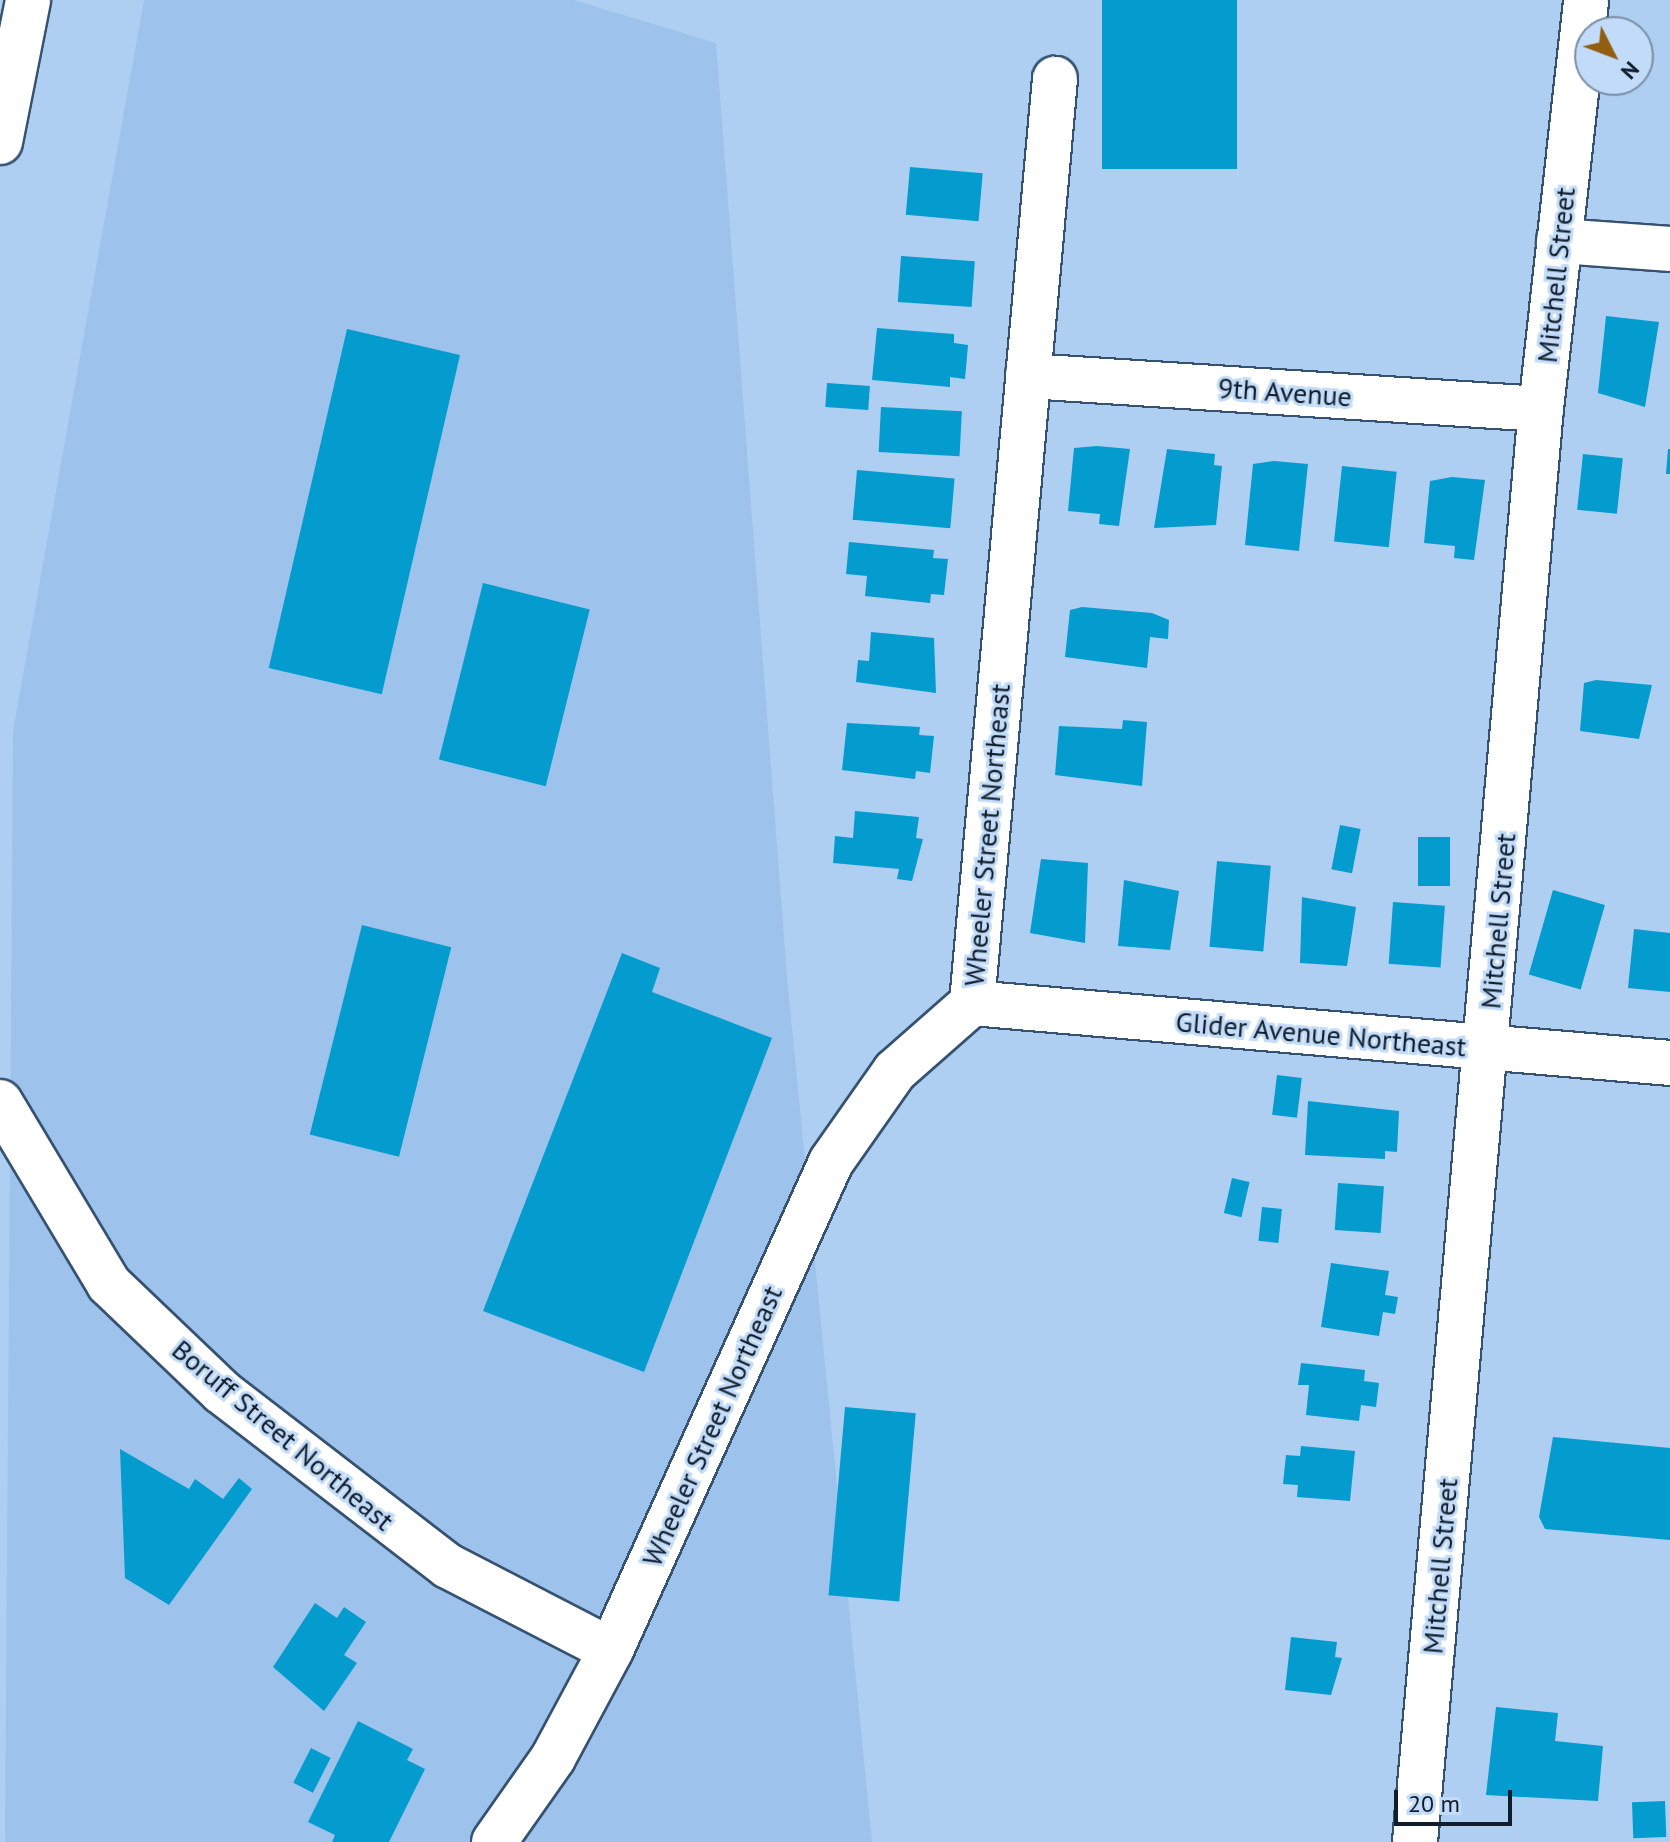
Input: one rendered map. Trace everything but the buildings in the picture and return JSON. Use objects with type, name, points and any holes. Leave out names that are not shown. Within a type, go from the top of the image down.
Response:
[{"type":"main road","points":[[0,142],[28,0]]},
{"type":"main road","name":"Mitchell Street","points":[[1415,1842],[1541,409],[1586,0]]},
{"type":"main road","name":"Wheeler Street Northeast","points":[[494,1842],[553,1758],[611,1650],[831,1162],[895,1071],[972,1003],[1055,79]]},
{"type":"main road","points":[[1559,241],[1670,249]]},
{"type":"main road","name":"9th Avenue","points":[[1028,376],[1541,409]]},
{"type":"main road","name":"Glider Avenue Northeast","points":[[972,1003],[1670,1063]]},
{"type":"main road","name":"Boruff Street Northeast","points":[[0,1102],[109,1284],[222,1392],[448,1566],[611,1650]]},
{"type":"shaded area","points":[[144,0],[574,0],[716,43],[787,977],[872,1842],[5,1842],[13,731]]}]
